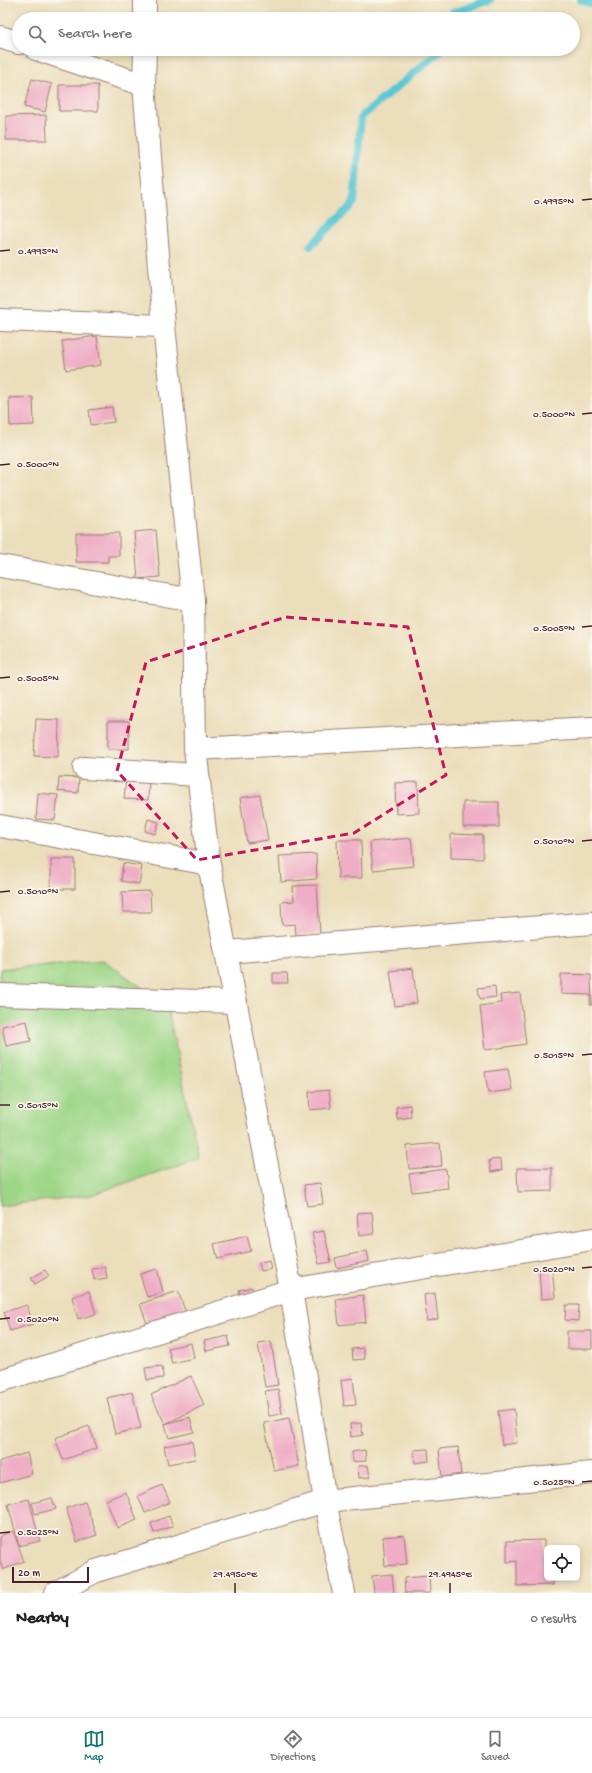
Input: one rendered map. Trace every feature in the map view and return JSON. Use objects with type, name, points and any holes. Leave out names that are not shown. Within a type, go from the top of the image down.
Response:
[{"type":"street","points":[[145,0],[145,12]]},
{"type":"street","points":[[0,37],[12,41]]},
{"type":"street","points":[[57,56],[144,85]]},
{"type":"street","points":[[144,56],[144,85],[164,326],[193,600],[195,749],[209,864],[292,1290],[325,1501],[344,1593]]},
{"type":"street","points":[[0,320],[164,326]]},
{"type":"street","points":[[0,566],[193,600]]},
{"type":"street","points":[[195,749],[592,728]]},
{"type":"street","points":[[84,768],[198,774]]},
{"type":"street","points":[[0,826],[209,864]]},
{"type":"street","points":[[227,952],[592,923]]},
{"type":"street","points":[[0,995],[236,1002]]},
{"type":"street","points":[[0,1381],[292,1290],[592,1240]]},
{"type":"street","points":[[55,1593],[96,1571],[325,1501],[592,1473]]},
{"type":"highlighted area","points":[[286,617],[408,627],[446,775],[354,833],[197,860],[117,771],[146,662]]},
{"type":"green space","points":[[103,960],[167,1005],[199,1158],[91,1195],[0,1206],[0,969]]},
{"type":"building","points":[[32,79],[52,84],[45,112],[24,107]]},
{"type":"building","points":[[59,85],[98,85],[98,111],[59,111]]},
{"type":"building","points":[[46,115],[47,140],[6,140],[6,116]]},
{"type":"building","points":[[97,336],[101,365],[66,370],[62,341]]},
{"type":"building","points":[[33,397],[34,425],[10,426],[9,398]]},
{"type":"building","points":[[112,407],[114,422],[91,425],[89,410]]},
{"type":"building","points":[[156,530],[160,577],[138,579],[134,532]]},
{"type":"building","points":[[76,533],[119,533],[119,556],[108,556],[108,562],[76,562]]},
{"type":"building","points":[[36,719],[59,720],[58,757],[34,756]]},
{"type":"building","points":[[108,721],[129,721],[129,749],[108,749]]},
{"type":"building","points":[[59,777],[79,778],[78,793],[58,791]]},
{"type":"building","points":[[126,778],[149,780],[148,800],[124,799]]},
{"type":"building","points":[[418,782],[419,813],[396,814],[395,783]]},
{"type":"building","points":[[38,793],[58,795],[55,820],[36,819]]},
{"type":"building","points":[[260,795],[268,840],[247,843],[240,798]]},
{"type":"building","points":[[463,802],[499,802],[499,827],[463,827]]},
{"type":"building","points":[[148,819],[159,822],[155,834],[145,831]]},
{"type":"building","points":[[451,834],[483,835],[483,859],[451,858]]},
{"type":"building","points":[[411,838],[414,866],[373,870],[370,842]]},
{"type":"building","points":[[337,840],[361,840],[362,878],[338,878]]},
{"type":"building","points":[[316,854],[317,879],[281,882],[279,856]]},
{"type":"building","points":[[51,859],[75,859],[75,889],[51,889]]},
{"type":"building","points":[[123,863],[142,866],[139,884],[121,881]]},
{"type":"building","points":[[317,885],[320,934],[296,935],[295,924],[282,925],[281,902],[294,901],[293,886]]},
{"type":"building","points":[[150,891],[151,912],[123,912],[122,892]]},
{"type":"building","points":[[413,968],[417,1003],[395,1006],[390,971]]},
{"type":"building","points":[[273,973],[287,973],[288,983],[273,983]]},
{"type":"building","points":[[561,974],[591,975],[592,1005],[590,1005],[590,995],[561,994]]},
{"type":"building","points":[[495,986],[496,997],[480,999],[478,988]]},
{"type":"building","points":[[520,993],[526,1044],[485,1050],[480,1006],[501,1003],[500,995]]},
{"type":"building","points":[[27,1021],[31,1041],[6,1046],[2,1026]]},
{"type":"building","points":[[508,1069],[512,1090],[488,1093],[485,1072]]},
{"type":"building","points":[[329,1090],[331,1108],[310,1110],[309,1092]]},
{"type":"building","points":[[410,1105],[411,1117],[397,1119],[396,1107]]},
{"type":"building","points":[[440,1143],[442,1166],[409,1169],[407,1146]]},
{"type":"building","points":[[501,1159],[502,1170],[491,1172],[489,1160]]},
{"type":"building","points":[[517,1168],[552,1168],[552,1191],[518,1192]]},
{"type":"building","points":[[446,1169],[448,1188],[412,1192],[409,1174]]},
{"type":"building","points":[[320,1183],[323,1204],[307,1206],[304,1185]]},
{"type":"building","points":[[372,1212],[374,1234],[359,1236],[357,1213]]},
{"type":"building","points":[[324,1231],[331,1262],[319,1264],[312,1233]]},
{"type":"building","points":[[247,1236],[251,1251],[218,1259],[214,1244]]},
{"type":"building","points":[[367,1251],[369,1261],[337,1268],[335,1258]]},
{"type":"building","points":[[269,1260],[271,1269],[261,1271],[259,1263]]},
{"type":"building","points":[[105,1267],[107,1278],[94,1280],[92,1269]]},
{"type":"building","points":[[552,1267],[555,1298],[541,1299],[539,1269]]},
{"type":"building","points":[[157,1269],[163,1292],[147,1297],[140,1274]]},
{"type":"building","points":[[45,1270],[49,1276],[35,1284],[31,1278]]},
{"type":"building","points":[[252,1287],[254,1296],[241,1299],[239,1290]]},
{"type":"building","points":[[89,1291],[96,1314],[78,1319],[72,1297]]},
{"type":"building","points":[[178,1291],[186,1313],[148,1326],[140,1304]]},
{"type":"building","points":[[435,1293],[438,1319],[427,1321],[424,1295]]},
{"type":"building","points":[[363,1295],[366,1322],[339,1325],[336,1299]]},
{"type":"building","points":[[27,1305],[33,1324],[10,1331],[4,1312]]},
{"type":"building","points":[[566,1305],[579,1305],[578,1321],[565,1320]]},
{"type":"building","points":[[567,1331],[592,1331],[592,1349],[567,1349]]},
{"type":"building","points":[[228,1336],[230,1346],[206,1351],[204,1341]]},
{"type":"building","points":[[271,1341],[278,1385],[265,1387],[258,1343]]},
{"type":"building","points":[[191,1343],[194,1358],[172,1363],[168,1348]]},
{"type":"building","points":[[363,1348],[365,1359],[353,1360],[352,1349]]},
{"type":"building","points":[[162,1366],[163,1378],[147,1380],[145,1368]]},
{"type":"building","points":[[191,1376],[204,1405],[165,1424],[151,1395]]},
{"type":"building","points":[[353,1378],[356,1405],[344,1406],[341,1380]]},
{"type":"building","points":[[278,1389],[282,1414],[269,1416],[265,1391]]},
{"type":"building","points":[[132,1392],[141,1428],[115,1434],[107,1398]]},
{"type":"building","points":[[514,1409],[517,1443],[502,1445],[498,1411]]},
{"type":"building","points":[[190,1417],[194,1432],[169,1438],[165,1424]]},
{"type":"building","points":[[289,1418],[299,1466],[274,1471],[264,1423]]},
{"type":"building","points":[[361,1423],[363,1435],[351,1437],[350,1424]]},
{"type":"building","points":[[89,1426],[97,1448],[63,1460],[55,1438]]},
{"type":"building","points":[[192,1441],[195,1459],[168,1464],[164,1446]]},
{"type":"building","points":[[458,1447],[461,1474],[442,1477],[439,1449]]},
{"type":"building","points":[[428,1449],[429,1461],[415,1463],[414,1450]]},
{"type":"building","points":[[365,1450],[366,1461],[353,1462],[352,1452]]},
{"type":"building","points":[[27,1453],[32,1474],[0,1483],[0,1461]]},
{"type":"building","points":[[368,1465],[370,1477],[359,1478],[358,1466]]},
{"type":"building","points":[[162,1485],[170,1502],[145,1513],[138,1496]]},
{"type":"building","points":[[126,1492],[137,1520],[117,1528],[106,1500]]},
{"type":"building","points":[[52,1498],[56,1509],[35,1514],[32,1503]]},
{"type":"building","points":[[29,1499],[40,1541],[19,1546],[8,1504]]},
{"type":"building","points":[[85,1502],[97,1535],[77,1542],[66,1508]]},
{"type":"building","points":[[169,1516],[173,1526],[154,1533],[151,1523]]},
{"type":"building","points":[[13,1531],[24,1561],[3,1570],[0,1562],[0,1536]]},
{"type":"building","points":[[404,1535],[407,1564],[385,1566],[383,1537]]},
{"type":"building","points":[[544,1540],[544,1581],[552,1581],[553,1585],[517,1586],[517,1561],[507,1562],[507,1541]]},
{"type":"building","points":[[392,1574],[394,1593],[374,1593],[372,1576]]},
{"type":"building","points":[[429,1576],[430,1593],[405,1593],[404,1578]]},
{"type":"waterway","points":[[455,12],[490,0]]},
{"type":"waterway","points":[[581,0],[592,4]]},
{"type":"waterway","points":[[310,246],[354,203],[361,117],[434,56]]}]
